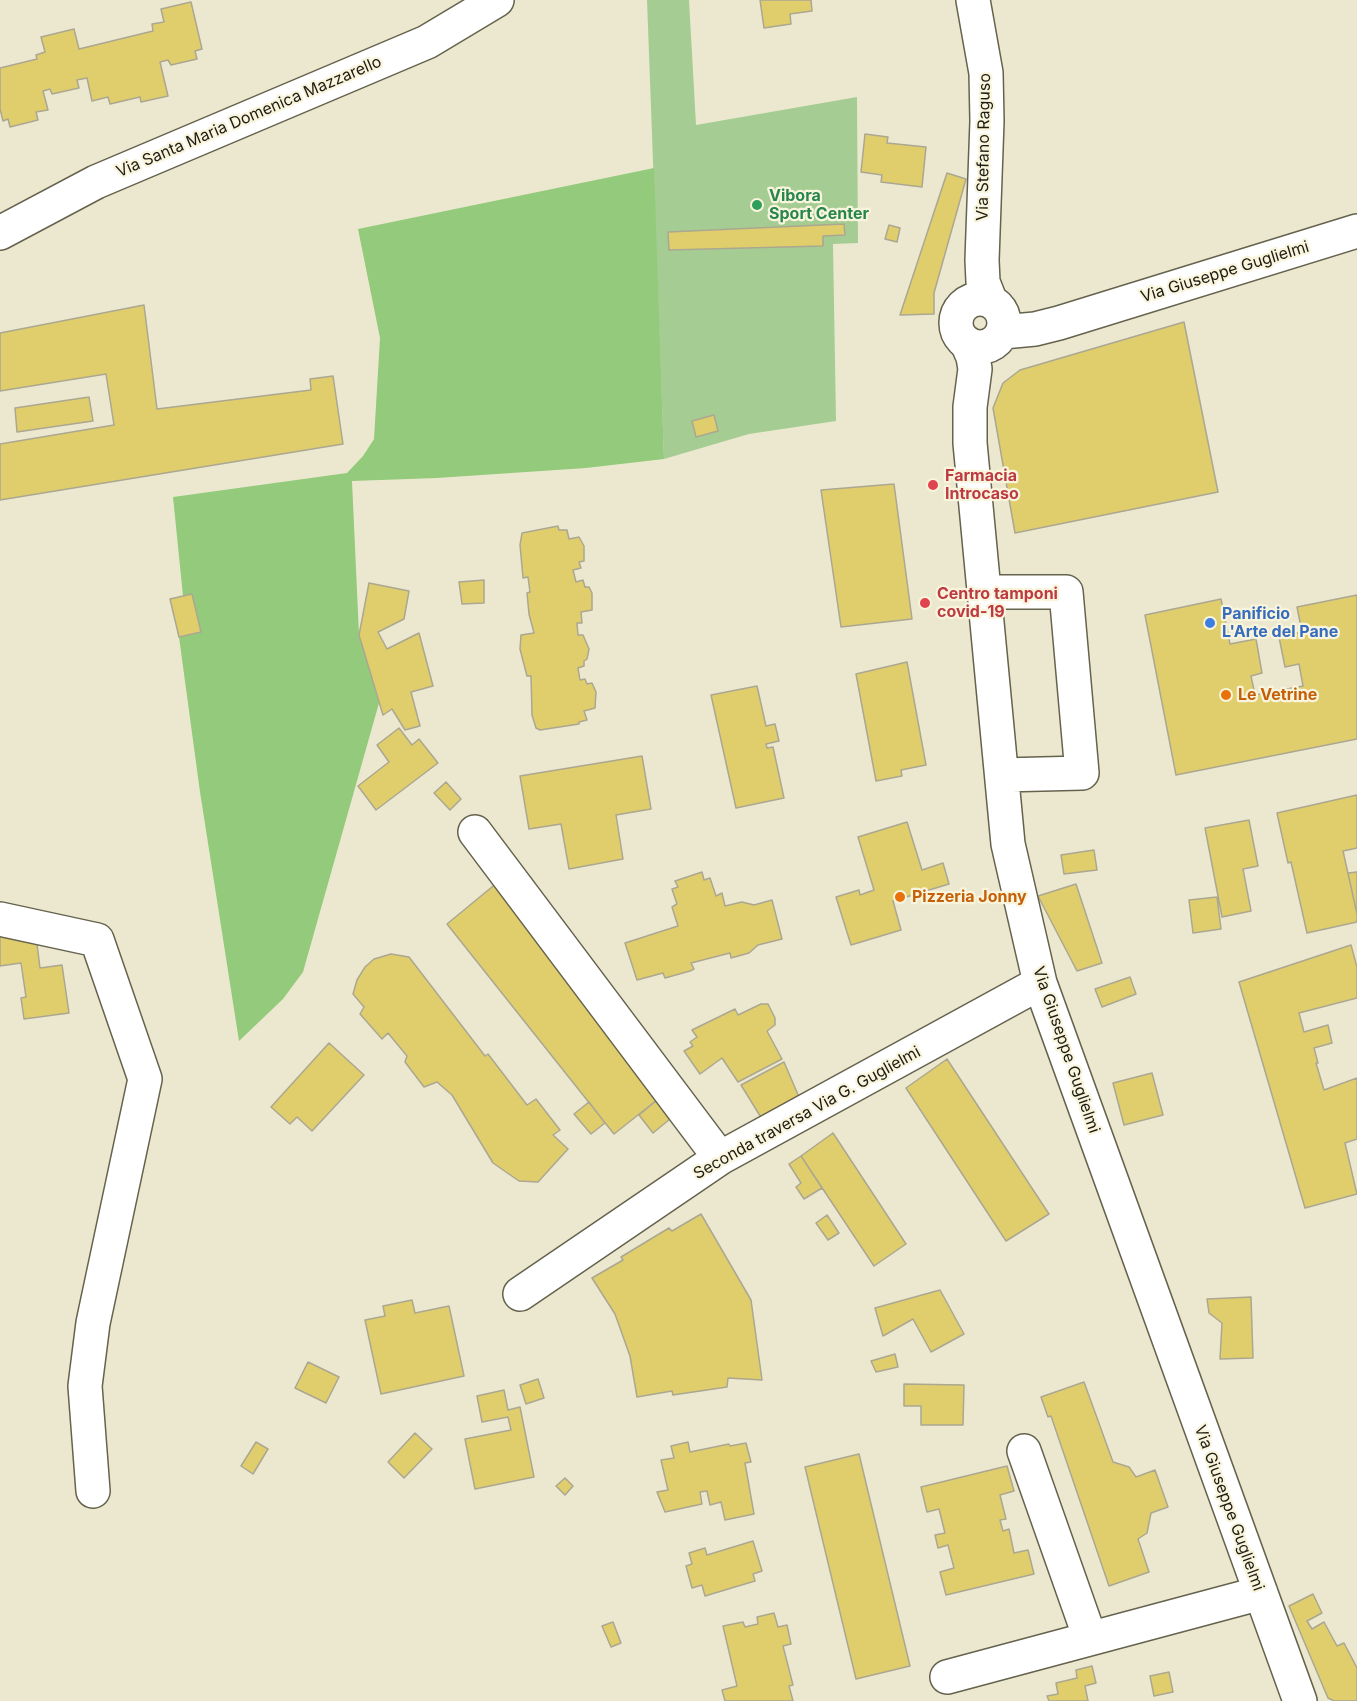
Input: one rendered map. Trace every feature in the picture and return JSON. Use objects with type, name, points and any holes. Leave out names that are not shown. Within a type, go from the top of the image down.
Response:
[{"type":"street","name":"Via Santa Maria Domenica Mazzarello","points":[[0,233],[96,182],[427,42],[497,0]]},
{"type":"street","name":"Via Stefano Raguso","points":[[973,0],[986,73],[987,122],[982,260],[985,329]]},
{"type":"street","name":"Via Giuseppe Guglielmi","points":[[1300,1701],[1040,983],[1008,844],[970,443],[970,407],[985,329],[1035,329],[1357,231]]},
{"type":"street","points":[[985,592],[1066,592],[1082,773],[1002,775]]},
{"type":"street","points":[[475,832],[720,1158]]},
{"type":"street","points":[[0,919],[97,940],[145,1079],[93,1323],[85,1386],[93,1491]]},
{"type":"street","name":"Seconda traversa Via G. Guglielmi","points":[[520,1294],[720,1158],[1040,983]]},
{"type":"street","points":[[1024,1451],[1090,1638]]},
{"type":"street","points":[[947,1677],[1261,1593]]},
{"type":"green space","name":"Vibora Sport Center","points":[[647,0],[689,0],[696,125],[857,97],[858,243],[833,244],[836,421],[749,434],[664,459]]},
{"type":"green space","points":[[654,168],[664,459],[586,468],[352,481],[359,635],[379,703],[303,972],[283,999],[239,1041],[200,792],[179,637],[170,599],[183,596],[173,497],[347,473],[363,456],[374,439],[380,338],[358,229]]},
{"type":"building","points":[[760,0],[811,0],[812,11],[790,14],[791,24],[764,28]]},
{"type":"building","points":[[191,2],[202,49],[195,51],[197,59],[171,65],[168,60],[160,62],[168,96],[141,102],[140,97],[110,104],[108,97],[92,101],[87,78],[77,80],[79,88],[52,94],[50,89],[43,91],[48,110],[36,112],[38,120],[10,127],[8,119],[3,121],[0,109],[0,68],[37,59],[36,55],[45,52],[41,37],[74,29],[79,49],[153,31],[152,24],[164,22],[161,9]]},
{"type":"building","points":[[865,134],[888,137],[887,143],[926,147],[922,187],[881,182],[882,175],[861,172]]},
{"type":"building","points":[[947,173],[966,179],[934,293],[934,314],[900,315]]},
{"type":"building","points":[[844,224],[845,235],[823,236],[823,246],[669,250],[668,232]]},
{"type":"building","points":[[889,225],[900,228],[897,242],[885,239]]},
{"type":"building","points":[[144,305],[157,409],[311,390],[310,379],[333,376],[343,444],[0,500],[0,444],[114,425],[106,374],[0,391],[0,333]]},
{"type":"building","points":[[1184,322],[1218,492],[1015,533],[993,408],[1003,383],[1020,370]]},
{"type":"building","points":[[89,397],[93,421],[17,432],[15,408]]},
{"type":"building","points":[[714,415],[718,431],[696,437],[692,421]]},
{"type":"building","points":[[894,484],[912,619],[841,627],[821,490]]},
{"type":"building","points":[[558,526],[559,530],[567,530],[569,539],[579,537],[584,546],[584,561],[579,562],[581,568],[573,570],[576,582],[583,580],[585,587],[589,587],[592,593],[592,610],[581,612],[582,623],[577,623],[578,635],[583,635],[589,649],[584,666],[578,668],[580,680],[585,679],[587,684],[592,683],[596,692],[595,708],[584,711],[587,720],[579,724],[540,730],[536,728],[532,715],[531,676],[527,676],[520,649],[521,635],[534,633],[529,614],[528,577],[523,578],[520,545],[522,533]]},
{"type":"building","points":[[484,580],[484,603],[462,604],[459,582]]},
{"type":"building","points":[[369,583],[409,591],[404,619],[378,632],[387,649],[419,633],[433,686],[411,692],[420,726],[405,730],[392,709],[383,715],[359,635]]},
{"type":"building","points":[[192,594],[201,632],[179,637],[170,599]]},
{"type":"building","points":[[1357,595],[1357,739],[1176,775],[1145,615],[1221,599],[1230,644],[1256,639],[1262,673],[1251,676],[1255,695],[1303,686],[1299,664],[1285,667],[1279,637],[1302,632],[1297,607]]},
{"type":"building","points":[[907,662],[926,765],[901,770],[902,776],[876,781],[856,674]]},
{"type":"building","points":[[757,686],[766,726],[775,724],[779,741],[766,744],[767,748],[773,747],[784,798],[736,808],[711,695]]},
{"type":"building","points":[[399,728],[412,745],[419,739],[438,763],[376,810],[358,786],[389,762],[377,745]]},
{"type":"building","points":[[642,756],[651,809],[616,815],[623,859],[569,869],[561,824],[529,829],[520,776]]},
{"type":"building","points":[[446,782],[461,799],[450,810],[434,793]]},
{"type":"building","points":[[1357,795],[1357,848],[1343,851],[1357,922],[1307,933],[1277,813]]},
{"type":"building","points":[[1249,820],[1258,866],[1243,869],[1251,911],[1222,917],[1205,828]]},
{"type":"building","points":[[907,822],[922,870],[943,863],[949,884],[893,901],[901,930],[851,945],[836,897],[859,890],[860,895],[874,890],[858,837]]},
{"type":"building","points":[[1094,850],[1097,870],[1064,874],[1061,855]]},
{"type":"building","points":[[702,872],[704,880],[710,878],[716,896],[722,893],[725,906],[742,902],[754,905],[772,900],[782,939],[758,945],[749,953],[731,958],[730,953],[691,963],[694,969],[690,971],[665,978],[663,973],[637,980],[625,943],[678,926],[672,907],[677,904],[672,889],[678,887],[675,881]]},
{"type":"building","points":[[1357,872],[1357,914],[1348,873]]},
{"type":"building","points":[[498,882],[662,1096],[614,1134],[447,924]]},
{"type":"building","points":[[1076,884],[1102,963],[1077,971],[1038,896]]},
{"type":"building","points":[[1217,897],[1221,929],[1193,933],[1189,900]]},
{"type":"building","points":[[0,933],[36,936],[40,968],[62,965],[69,1013],[24,1019],[21,998],[26,997],[21,963],[0,966]]},
{"type":"building","points":[[1351,945],[1357,967],[1357,998],[1299,1013],[1304,1032],[1328,1025],[1332,1043],[1314,1048],[1324,1090],[1357,1078],[1357,1139],[1345,1143],[1357,1194],[1305,1208],[1239,982]]},
{"type":"building","points":[[391,954],[409,957],[485,1056],[488,1054],[527,1105],[536,1099],[560,1130],[553,1135],[568,1149],[538,1182],[519,1181],[493,1163],[452,1095],[437,1082],[424,1087],[405,1062],[407,1056],[388,1033],[382,1039],[360,1014],[364,1007],[353,994],[357,980],[365,967],[374,959]]},
{"type":"building","points":[[1130,977],[1136,994],[1102,1007],[1095,989]]},
{"type":"building","points":[[761,1004],[768,1004],[775,1018],[775,1025],[767,1031],[782,1059],[738,1082],[722,1058],[700,1074],[684,1051],[693,1046],[690,1042],[697,1037],[692,1030],[735,1009],[738,1015]]},
{"type":"building","points":[[329,1043],[364,1075],[312,1131],[297,1117],[290,1124],[271,1107]]},
{"type":"building","points":[[947,1059],[1049,1214],[1006,1241],[906,1088]]},
{"type":"building","points":[[784,1062],[799,1097],[762,1119],[741,1085]]},
{"type":"building","points":[[1152,1073],[1163,1115],[1124,1125],[1113,1083]]},
{"type":"building","points":[[656,1101],[670,1119],[653,1133],[639,1115]]},
{"type":"building","points":[[589,1102],[605,1123],[591,1134],[574,1114]]},
{"type":"building","points":[[833,1133],[906,1244],[874,1266],[801,1156]]},
{"type":"building","points":[[801,1156],[822,1188],[804,1199],[796,1187],[801,1183],[789,1164]]},
{"type":"building","points":[[701,1214],[751,1300],[762,1380],[728,1378],[727,1387],[673,1395],[672,1391],[637,1397],[630,1356],[615,1314],[592,1278],[623,1260],[621,1257],[669,1228],[672,1231]]},
{"type":"building","points":[[827,1215],[839,1233],[828,1240],[816,1223]]},
{"type":"building","points":[[940,1290],[964,1334],[931,1352],[913,1319],[883,1336],[875,1308]]},
{"type":"building","points":[[1251,1297],[1253,1358],[1220,1359],[1222,1323],[1209,1313],[1207,1299]]},
{"type":"building","points":[[412,1300],[415,1313],[449,1306],[464,1376],[381,1394],[365,1320],[385,1316],[383,1306]]},
{"type":"building","points":[[895,1354],[898,1367],[876,1372],[871,1361]]},
{"type":"building","points":[[308,1362],[339,1377],[326,1403],[295,1388]]},
{"type":"building","points":[[538,1379],[544,1398],[526,1404],[520,1385]]},
{"type":"building","points":[[1084,1382],[1113,1462],[1129,1467],[1136,1477],[1155,1470],[1168,1507],[1151,1513],[1147,1533],[1138,1539],[1149,1572],[1109,1586],[1051,1416],[1048,1417],[1041,1397]]},
{"type":"building","points":[[904,1384],[964,1385],[963,1425],[921,1425],[921,1406],[904,1406]]},
{"type":"building","points":[[504,1390],[508,1410],[520,1407],[534,1477],[475,1489],[465,1439],[511,1430],[508,1417],[482,1422],[477,1396]]},
{"type":"building","points":[[415,1433],[432,1449],[404,1478],[388,1462]]},
{"type":"building","points":[[256,1442],[268,1449],[253,1474],[241,1466]]},
{"type":"building","points":[[688,1442],[690,1452],[746,1443],[751,1462],[745,1463],[754,1514],[725,1520],[721,1502],[710,1505],[707,1491],[700,1492],[702,1504],[665,1512],[657,1492],[668,1490],[661,1460],[674,1458],[671,1446]]},
{"type":"building","points":[[859,1454],[910,1666],[856,1679],[805,1467]]},
{"type":"building","points":[[1007,1466],[1014,1491],[1000,1495],[1006,1519],[1000,1520],[1003,1531],[1009,1529],[1014,1553],[1028,1550],[1034,1574],[946,1595],[940,1572],[954,1568],[948,1545],[938,1548],[935,1535],[945,1533],[939,1509],[927,1512],[921,1487]]},
{"type":"building","points":[[565,1478],[573,1486],[565,1495],[556,1486]]},
{"type":"building","points":[[753,1541],[762,1571],[753,1574],[755,1581],[705,1596],[702,1585],[692,1588],[686,1566],[692,1564],[689,1553],[705,1548],[707,1555]]},
{"type":"building","points":[[1313,1594],[1322,1613],[1307,1621],[1312,1629],[1324,1622],[1337,1646],[1344,1643],[1357,1668],[1357,1701],[1334,1701],[1328,1698],[1289,1606]]},
{"type":"building","points":[[774,1613],[778,1627],[787,1625],[791,1644],[783,1646],[793,1685],[789,1686],[793,1701],[725,1701],[722,1690],[737,1686],[723,1626],[743,1622],[745,1627],[758,1624],[757,1617]]},
{"type":"building","points":[[613,1622],[621,1643],[611,1647],[602,1626]]},
{"type":"building","points":[[1092,1666],[1096,1683],[1085,1686],[1088,1701],[1049,1701],[1047,1696],[1058,1694],[1056,1683],[1077,1678],[1076,1670]]},
{"type":"building","points":[[1169,1672],[1173,1692],[1154,1696],[1150,1676]]},
{"type":"place","name":"Vibora Sport Center","points":[[757,205]]},
{"type":"place","name":"Farmacia Introcaso","points":[[933,485]]},
{"type":"place","name":"Centro tamponi covid-19","points":[[925,603]]},
{"type":"place","name":"Panificio L'Arte del Pane","points":[[1210,623]]},
{"type":"place","name":"Le Vetrine","points":[[1226,695]]},
{"type":"place","name":"Pizzeria Jonny","points":[[900,897]]}]
